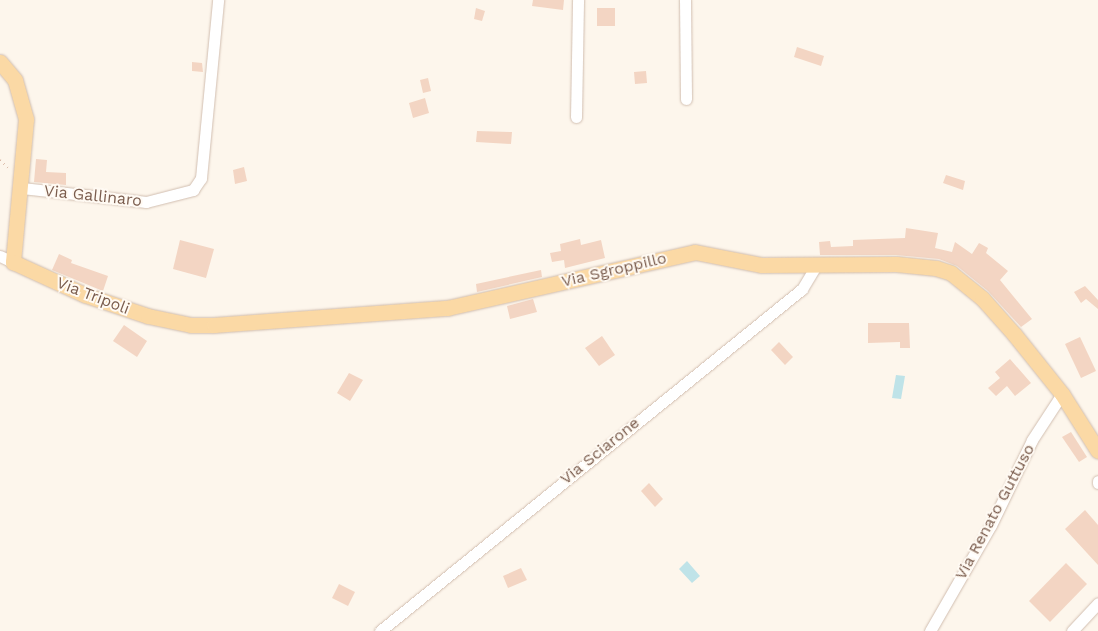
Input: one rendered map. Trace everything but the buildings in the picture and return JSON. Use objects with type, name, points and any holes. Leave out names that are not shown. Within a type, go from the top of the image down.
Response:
[{"type":"main road","points":[[0,62],[15,80],[25,106],[22,188]]},
{"type":"main road","name":"Via Gallinaro","points":[[6,259],[22,188]]},
{"type":"main road","name":"Via Sgroppillo","points":[[191,325],[447,308],[695,252],[761,265],[815,267],[896,264],[936,268],[951,273],[982,298],[1014,334],[1062,394],[1098,451]]},
{"type":"main road","name":"Via Tripoli","points":[[6,259],[85,295],[137,313],[191,325]]},
{"type":"street","name":"Via Gallinaro","points":[[22,188],[146,202],[193,190],[201,178],[218,0]]},
{"type":"street","points":[[576,117],[578,0]]},
{"type":"street","points":[[685,0],[686,99]]},
{"type":"street","name":"Via Sciarone","points":[[380,631],[802,289],[815,267]]},
{"type":"street","name":"Via Renato Guttuso","points":[[930,631],[991,525],[1032,440],[1062,394]]},
{"type":"street","points":[[1072,631],[1098,603]]},
{"type":"water","points":[[896,375],[905,376],[901,399],[892,398]]},
{"type":"water","points":[[687,561],[700,576],[692,583],[679,569]]}]
